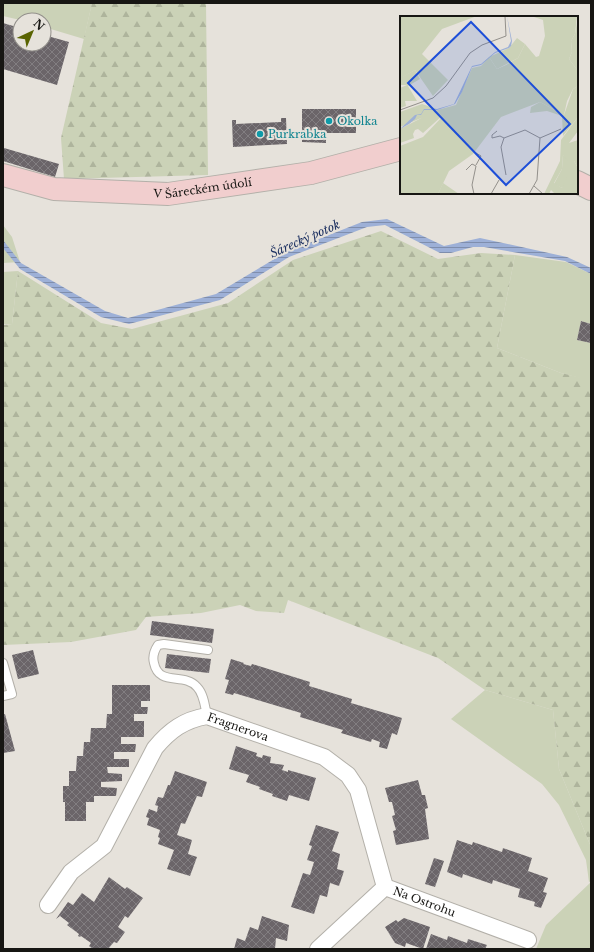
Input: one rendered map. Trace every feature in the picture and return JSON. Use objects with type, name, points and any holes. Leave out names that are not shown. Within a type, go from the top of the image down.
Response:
[{"type":"street","name":"V Šáreckém údolí","points":[[3,175],[54,189],[168,194],[311,173],[400,149]]},
{"type":"street","points":[[578,182],[591,189]]},
{"type":"street","name":"Fragnerova","points":[[48,905],[71,872],[104,846],[155,748],[167,734],[180,725],[194,718],[207,716],[324,757],[348,775],[358,790],[385,887]]},
{"type":"street","name":"Na Ostrohu","points":[[318,949],[385,887],[528,940]]},
{"type":"lane","points":[[207,716],[201,693],[197,686],[191,682],[160,676],[153,661],[154,652],[158,645],[164,644],[208,650]]},
{"type":"lane","points":[[3,663],[12,694],[3,696]]},
{"type":"green space","points":[[3,3],[92,3],[84,39],[52,29],[52,12],[12,12],[12,18],[3,16]]},
{"type":"green space","points":[[92,3],[206,3],[208,175],[64,179],[61,138]]},
{"type":"green space","points":[[3,225],[12,237],[20,262],[3,263]]},
{"type":"green space","points":[[381,231],[438,259],[481,253],[515,255],[497,348],[561,373],[591,380],[591,847],[559,769],[553,710],[485,690],[438,658],[288,600],[284,613],[256,611],[240,605],[201,613],[146,617],[136,630],[71,642],[3,645],[3,325],[12,324],[18,271],[101,323],[132,329],[228,303],[293,260]]},
{"type":"green space","points":[[515,255],[566,262],[591,274],[591,324],[581,321],[577,340],[591,343],[591,381],[561,373],[497,348]]},
{"type":"green space","points":[[18,271],[12,324],[3,324],[3,272]]},
{"type":"green space","points":[[485,690],[553,710],[559,769],[591,847],[591,881],[589,882],[586,860],[559,805],[542,784],[451,719]]},
{"type":"green space","points":[[591,882],[591,949],[536,949],[546,925]]},
{"type":"water","points":[[387,219],[444,246],[480,238],[567,257],[591,268],[591,274],[565,261],[484,247],[473,247],[451,253],[440,253],[385,225],[367,227],[289,257],[220,300],[129,324],[101,317],[20,269],[3,248],[3,240],[21,263],[105,311],[128,318],[216,294],[286,252],[362,222]]},
{"type":"building","points":[[3,23],[12,26],[12,52],[52,52],[52,37],[69,42],[57,85],[3,69]]},
{"type":"building","name":"Okolka","points":[[302,109],[356,109],[356,133],[326,133],[326,143],[302,142]]},
{"type":"building","name":"Purkrabka","points":[[281,118],[286,118],[287,144],[233,147],[232,120],[236,120],[236,124],[281,122]]},
{"type":"building","points":[[4,148],[59,164],[55,177],[3,161]]},
{"type":"building","points":[[581,321],[591,324],[591,343],[577,340]]},
{"type":"building","points":[[152,621],[214,629],[212,643],[150,635]]},
{"type":"building","points":[[33,650],[39,674],[18,679],[12,655]]},
{"type":"building","points":[[167,654],[211,659],[209,673],[165,668]]},
{"type":"building","points":[[231,659],[244,663],[243,664],[251,666],[252,664],[310,682],[309,686],[352,699],[351,703],[402,718],[397,735],[392,733],[387,749],[379,747],[380,742],[372,739],[371,742],[341,733],[343,730],[300,717],[301,713],[234,693],[233,695],[225,693],[229,680],[225,679]]},
{"type":"building","points":[[112,685],[150,685],[150,701],[141,701],[141,707],[148,707],[147,714],[134,714],[134,721],[144,721],[144,737],[121,737],[121,744],[136,744],[135,752],[114,752],[114,759],[129,759],[129,767],[107,767],[108,773],[122,774],[122,781],[101,782],[101,787],[117,788],[116,796],[94,796],[94,802],[86,802],[86,821],[65,821],[63,786],[69,786],[69,771],[76,771],[77,756],[83,756],[84,742],[90,742],[91,728],[106,728],[107,714],[112,714]]},
{"type":"building","points":[[5,714],[15,751],[3,753],[3,715]]},
{"type":"building","points":[[236,746],[257,753],[256,756],[262,758],[263,755],[271,757],[270,763],[284,765],[282,770],[288,772],[288,770],[316,778],[309,801],[289,795],[287,801],[272,796],[273,794],[259,789],[260,787],[246,782],[249,775],[229,769]]},
{"type":"building","points":[[175,771],[207,782],[202,797],[197,796],[185,824],[181,823],[177,835],[192,840],[188,854],[197,857],[190,876],[167,869],[174,850],[158,844],[160,830],[147,825],[149,818],[146,817],[149,809],[157,812],[158,806],[155,805],[158,797],[163,798]]},
{"type":"building","points":[[418,780],[422,795],[425,795],[428,808],[425,809],[429,839],[396,845],[393,831],[396,830],[392,816],[395,815],[392,802],[389,802],[385,788]]},
{"type":"building","points":[[316,825],[339,832],[332,851],[340,854],[337,869],[344,871],[339,886],[330,883],[327,897],[320,895],[314,914],[291,907],[303,873],[310,875],[314,862],[307,860],[312,846],[309,845]]},
{"type":"building","points":[[457,840],[472,845],[473,842],[502,852],[503,848],[532,858],[528,871],[548,878],[543,892],[547,893],[541,908],[534,906],[535,902],[518,897],[520,889],[493,880],[492,884],[463,874],[462,878],[447,872]]},
{"type":"building","points":[[434,858],[444,861],[435,887],[425,884]]},
{"type":"building","points":[[109,877],[125,889],[127,887],[143,898],[128,918],[125,916],[118,927],[125,932],[117,943],[114,942],[108,949],[93,949],[89,946],[91,943],[81,936],[78,936],[79,934],[67,925],[69,923],[60,916],[56,919],[68,902],[73,905],[82,893],[94,902]]},
{"type":"building","points":[[262,916],[289,925],[287,941],[276,938],[275,949],[234,949],[237,938],[245,941],[250,927],[258,930]]},
{"type":"building","points":[[404,918],[430,927],[423,949],[406,943],[405,947],[395,943],[385,927],[396,920],[398,922]]},
{"type":"building","points":[[431,934],[447,940],[448,936],[467,943],[468,939],[487,945],[485,949],[426,949]]},
{"type":"place","name":"Okolka","points":[[329,121]]},
{"type":"place","name":"Purkrabka","points":[[260,134]]},
{"type":"water label","name":"Šárecký potok","points":[[305,239]]}]
